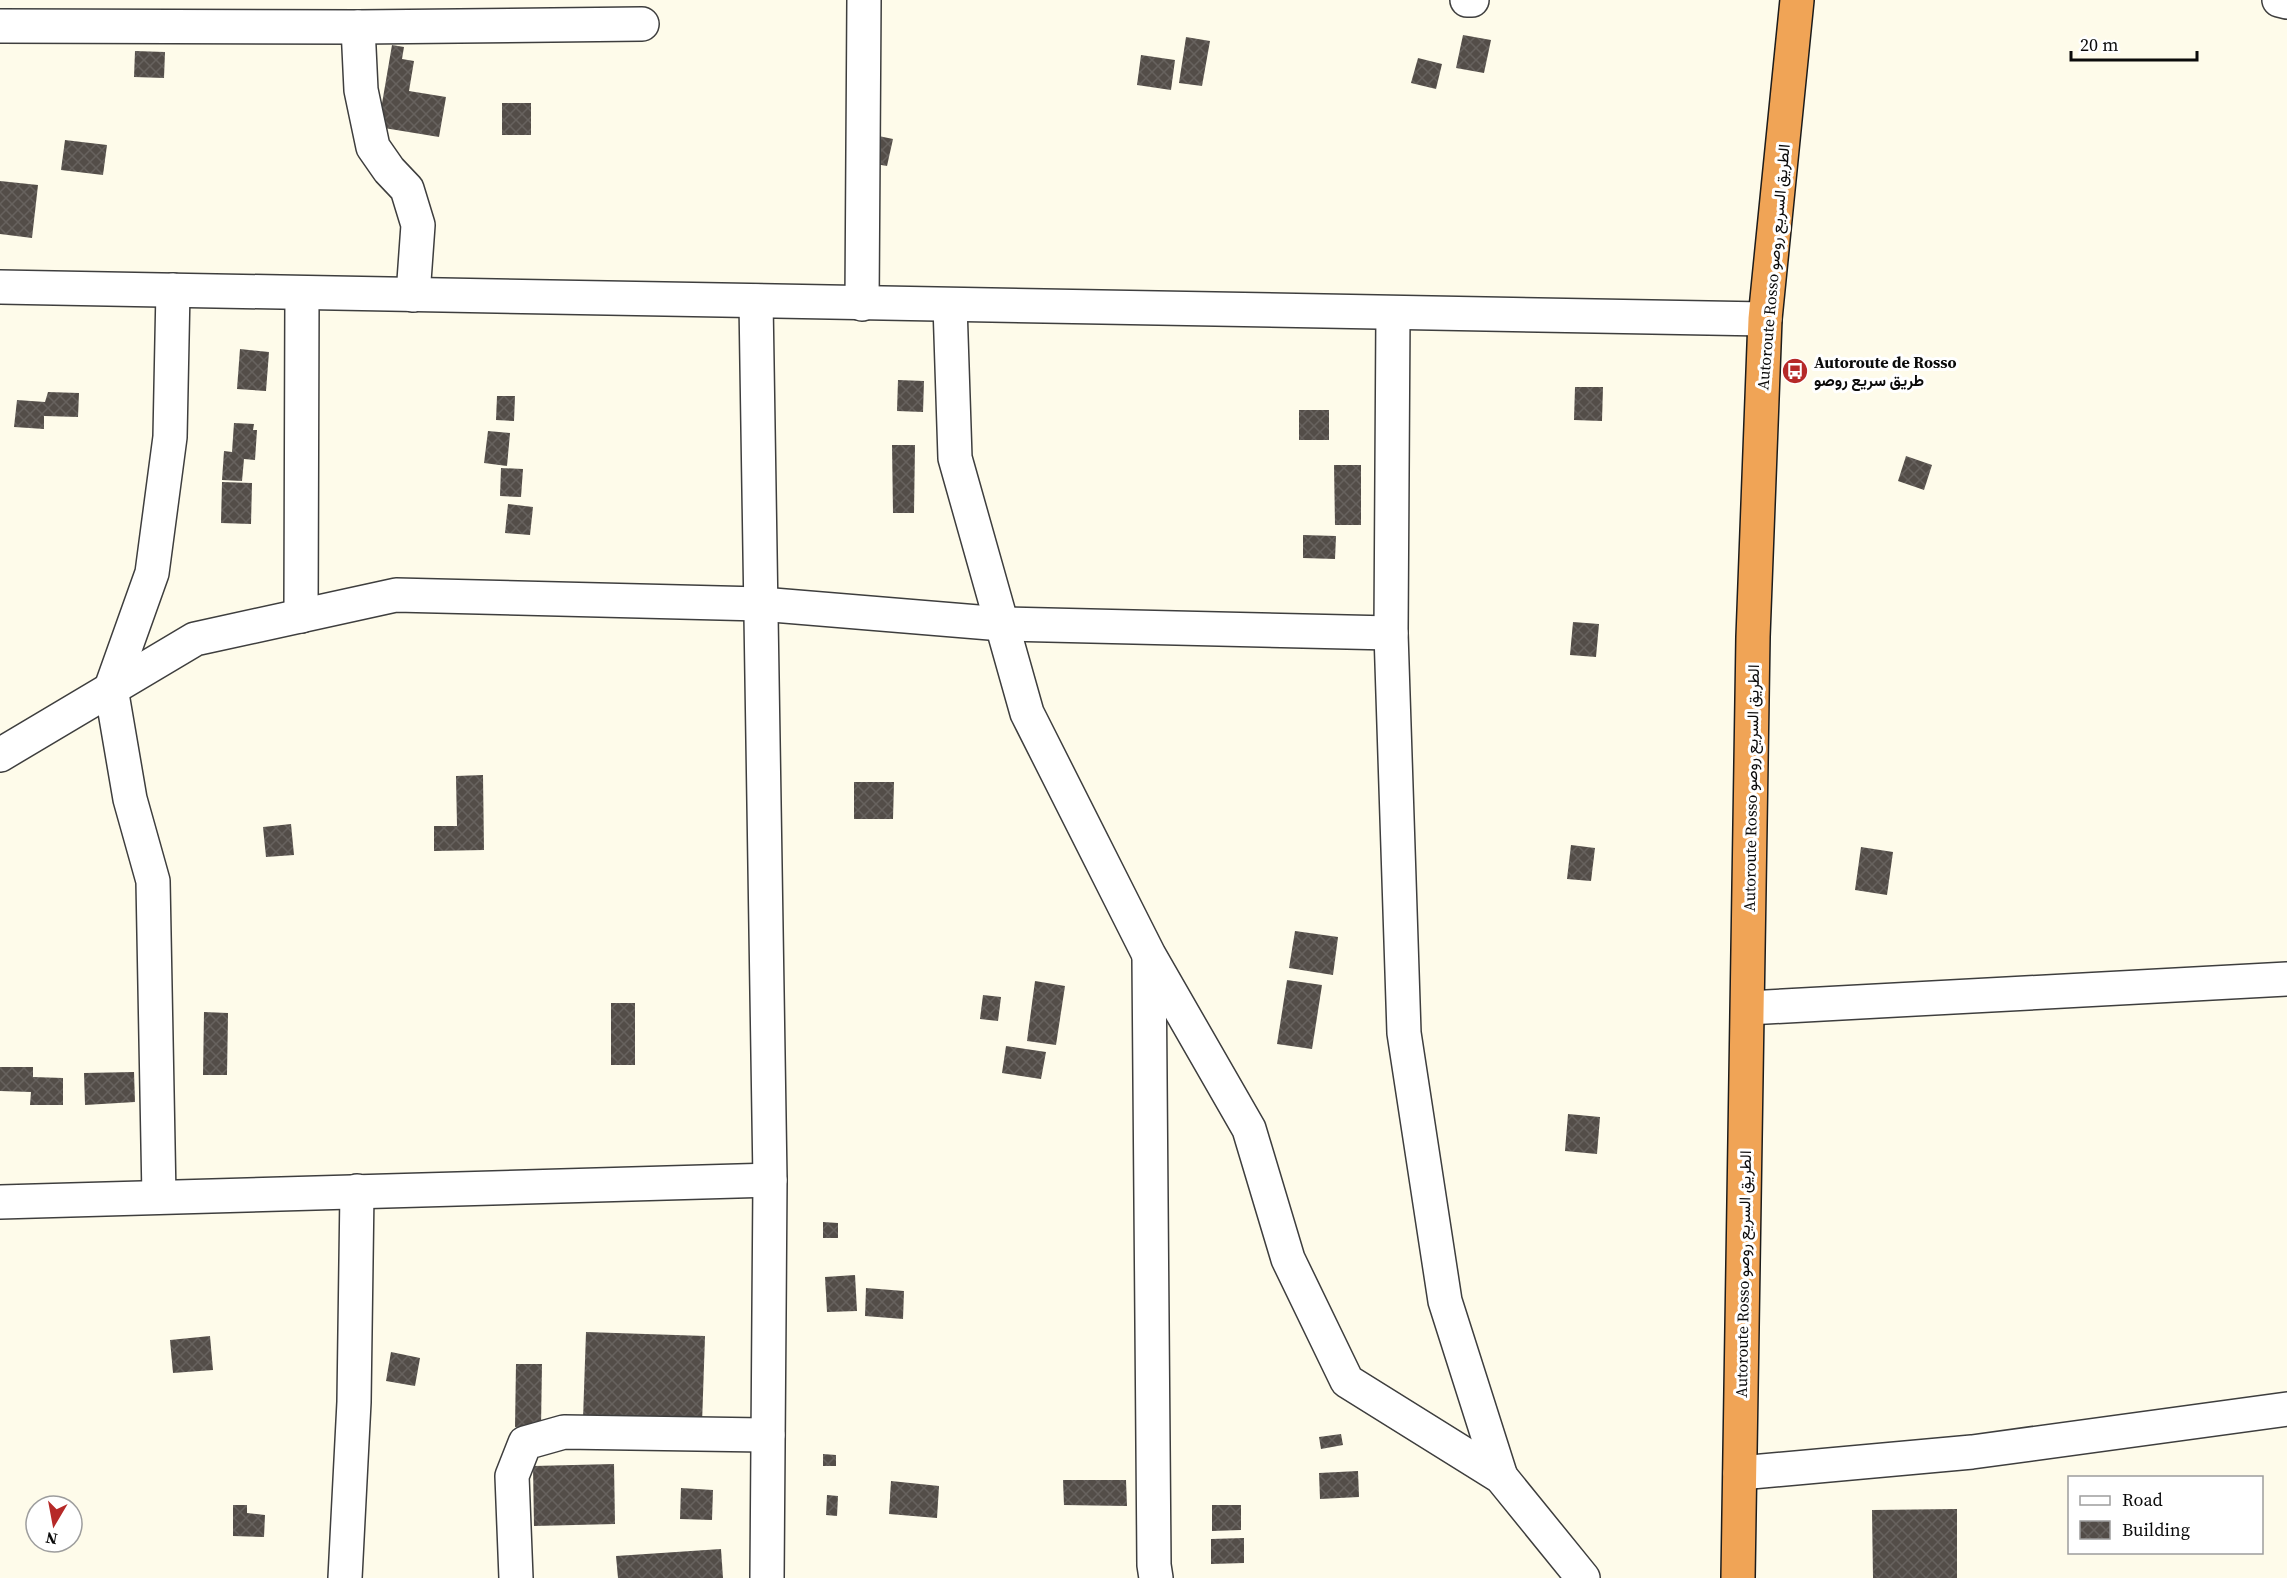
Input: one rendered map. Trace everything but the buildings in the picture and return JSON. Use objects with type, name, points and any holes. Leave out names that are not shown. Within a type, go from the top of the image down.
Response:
[{"type":"highway","name":"Autoroute Rosso الطريق السريع روصو","points":[[1738,1578],[1753,637],[1765,320],[1797,0]]},
{"type":"street","points":[[862,304],[864,0]]},
{"type":"street","points":[[1467,0],[1472,0]]},
{"type":"street","points":[[2279,0],[2287,2]]},
{"type":"street","points":[[0,26],[358,27],[642,24]]},
{"type":"street","points":[[358,27],[361,90],[373,147],[389,170],[407,189],[418,225],[413,295]]},
{"type":"street","points":[[0,287],[1765,320]]},
{"type":"street","points":[[159,1197],[153,881],[130,799],[111,688],[152,573],[170,437],[173,290]]},
{"type":"street","points":[[301,616],[302,293]]},
{"type":"street","points":[[756,301],[770,1180],[767,1578]]},
{"type":"street","points":[[950,305],[956,458],[1027,713],[1149,955],[1249,1129],[1288,1259],[1347,1381],[1501,1477],[1583,1578]]},
{"type":"street","points":[[1393,313],[1391,633],[1404,1033],[1445,1301],[1501,1477]]},
{"type":"street","points":[[0,755],[195,639],[396,595],[761,604],[1002,624],[1391,633]]},
{"type":"street","points":[[1149,955],[1156,1578]]},
{"type":"street","points":[[1748,1008],[2287,979]]},
{"type":"street","points":[[0,1202],[770,1180]]},
{"type":"street","points":[[345,1578],[354,1402],[357,1191]]},
{"type":"street","points":[[1740,1473],[1972,1452],[2287,1408]]},
{"type":"street","points":[[516,1578],[512,1476],[525,1443],[564,1432],[768,1435]]},
{"type":"place","name":"Autoroute de Rosso طريق سريع روصو","points":[[1795,371]]}]
